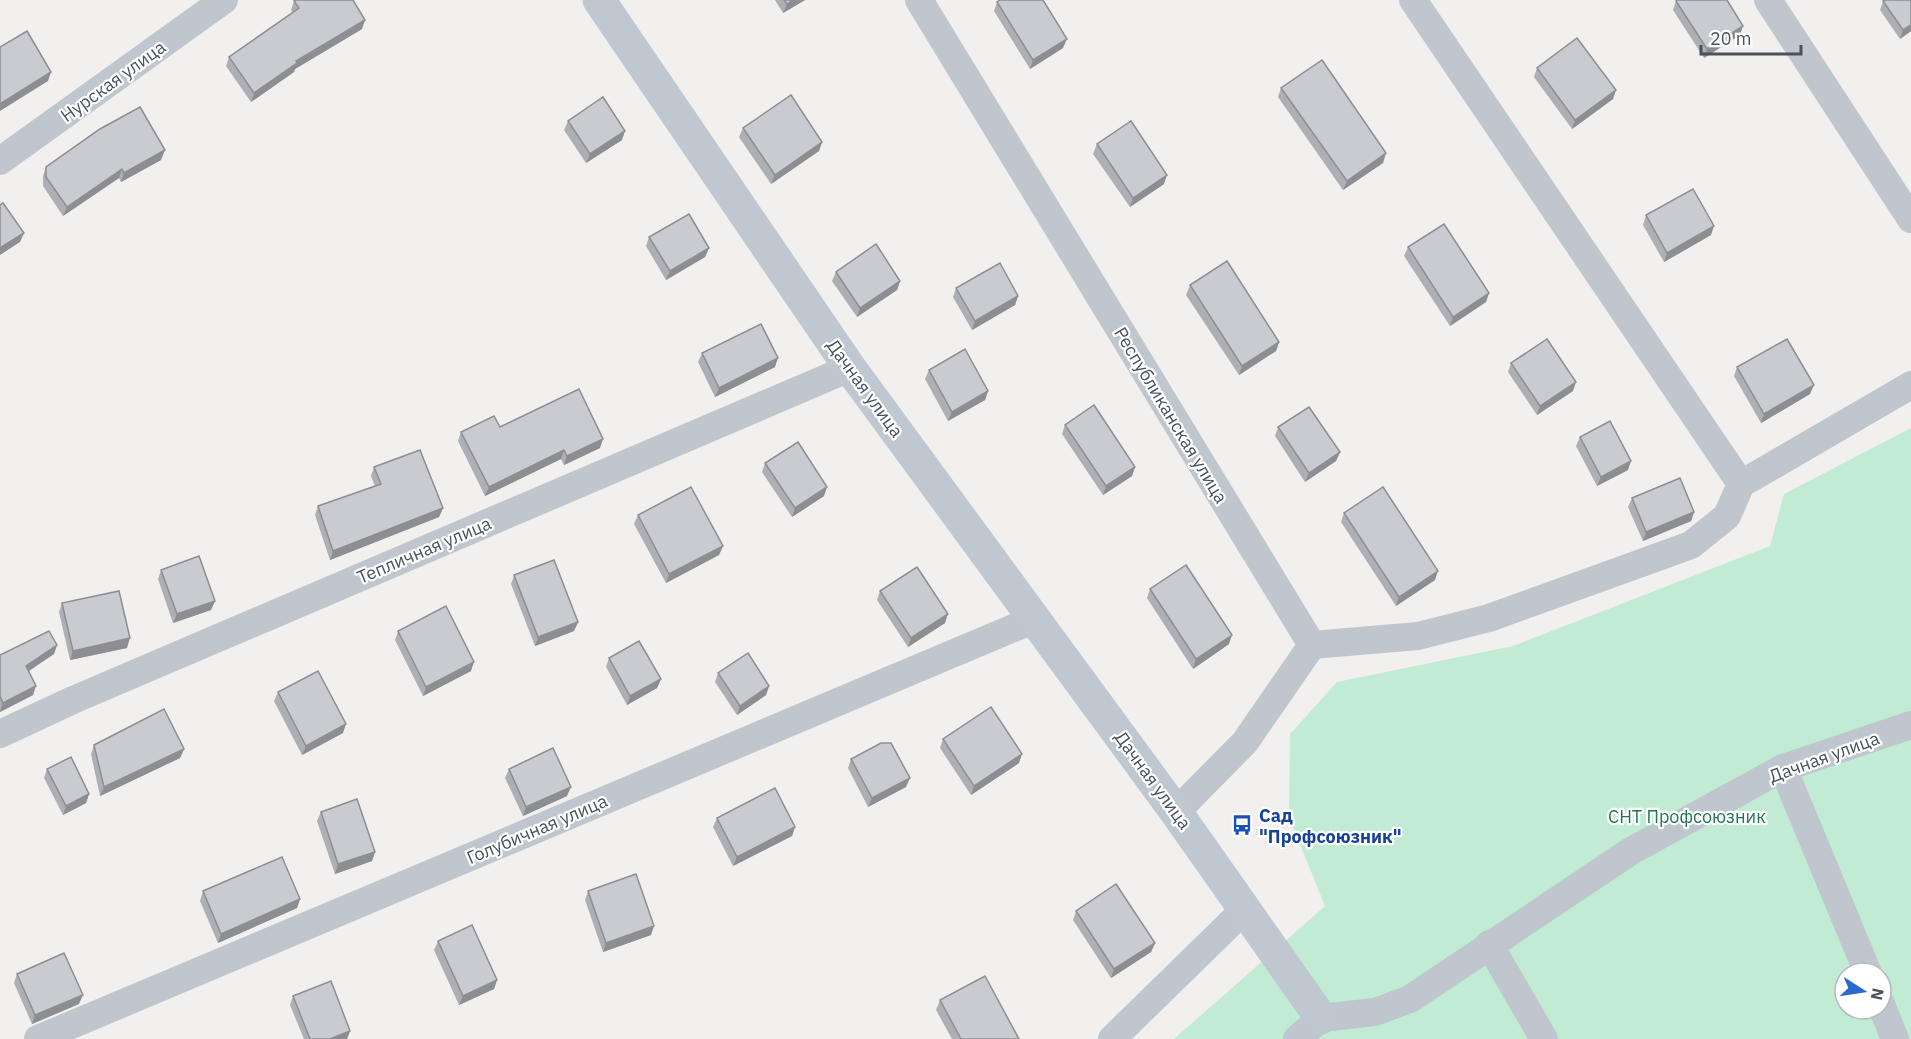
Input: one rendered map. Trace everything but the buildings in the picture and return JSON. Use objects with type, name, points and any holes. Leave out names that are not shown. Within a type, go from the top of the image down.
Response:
[{"type":"street","name":"Нурская улица","points":[[0,161],[224,0]]},
{"type":"street","name":"Дачная улица","points":[[599,0],[850,368],[1176,812],[1321,1017],[1375,1012],[1410,999],[1631,851],[1783,768],[1911,725]]},
{"type":"street","name":"Республиканская улица","points":[[919,0],[1311,645]]},
{"type":"street","points":[[1413,0],[1741,484]]},
{"type":"street","points":[[1768,0],[1911,219]]},
{"type":"street","name":"Тепличная улица","points":[[0,734],[73,700],[850,368]]},
{"type":"street","points":[[1176,812],[1245,742],[1311,645],[1418,636],[1479,621],[1691,545],[1727,516],[1741,484],[1911,385]]},
{"type":"street","name":"Голубичная улица","points":[[38,1039],[1035,619]]},
{"type":"street","points":[[1783,768],[1863,961]]},
{"type":"street","points":[[1112,1039],[1244,910]]},
{"type":"street","points":[[1489,944],[1544,1039]]},
{"type":"street","points":[[1297,1039],[1321,1017]]},
{"type":"street","points":[[1888,1021],[1895,1039]]},
{"type":"green space","name":"СНТ Профсоюзник","points":[[1911,428],[1911,1039],[1174,1039],[1325,906],[1289,817],[1290,734],[1337,682],[1513,646],[1770,546],[1784,494]]},
{"type":"place","name":"Сад \"Профсоюзник\"","points":[[1242,825]]}]
